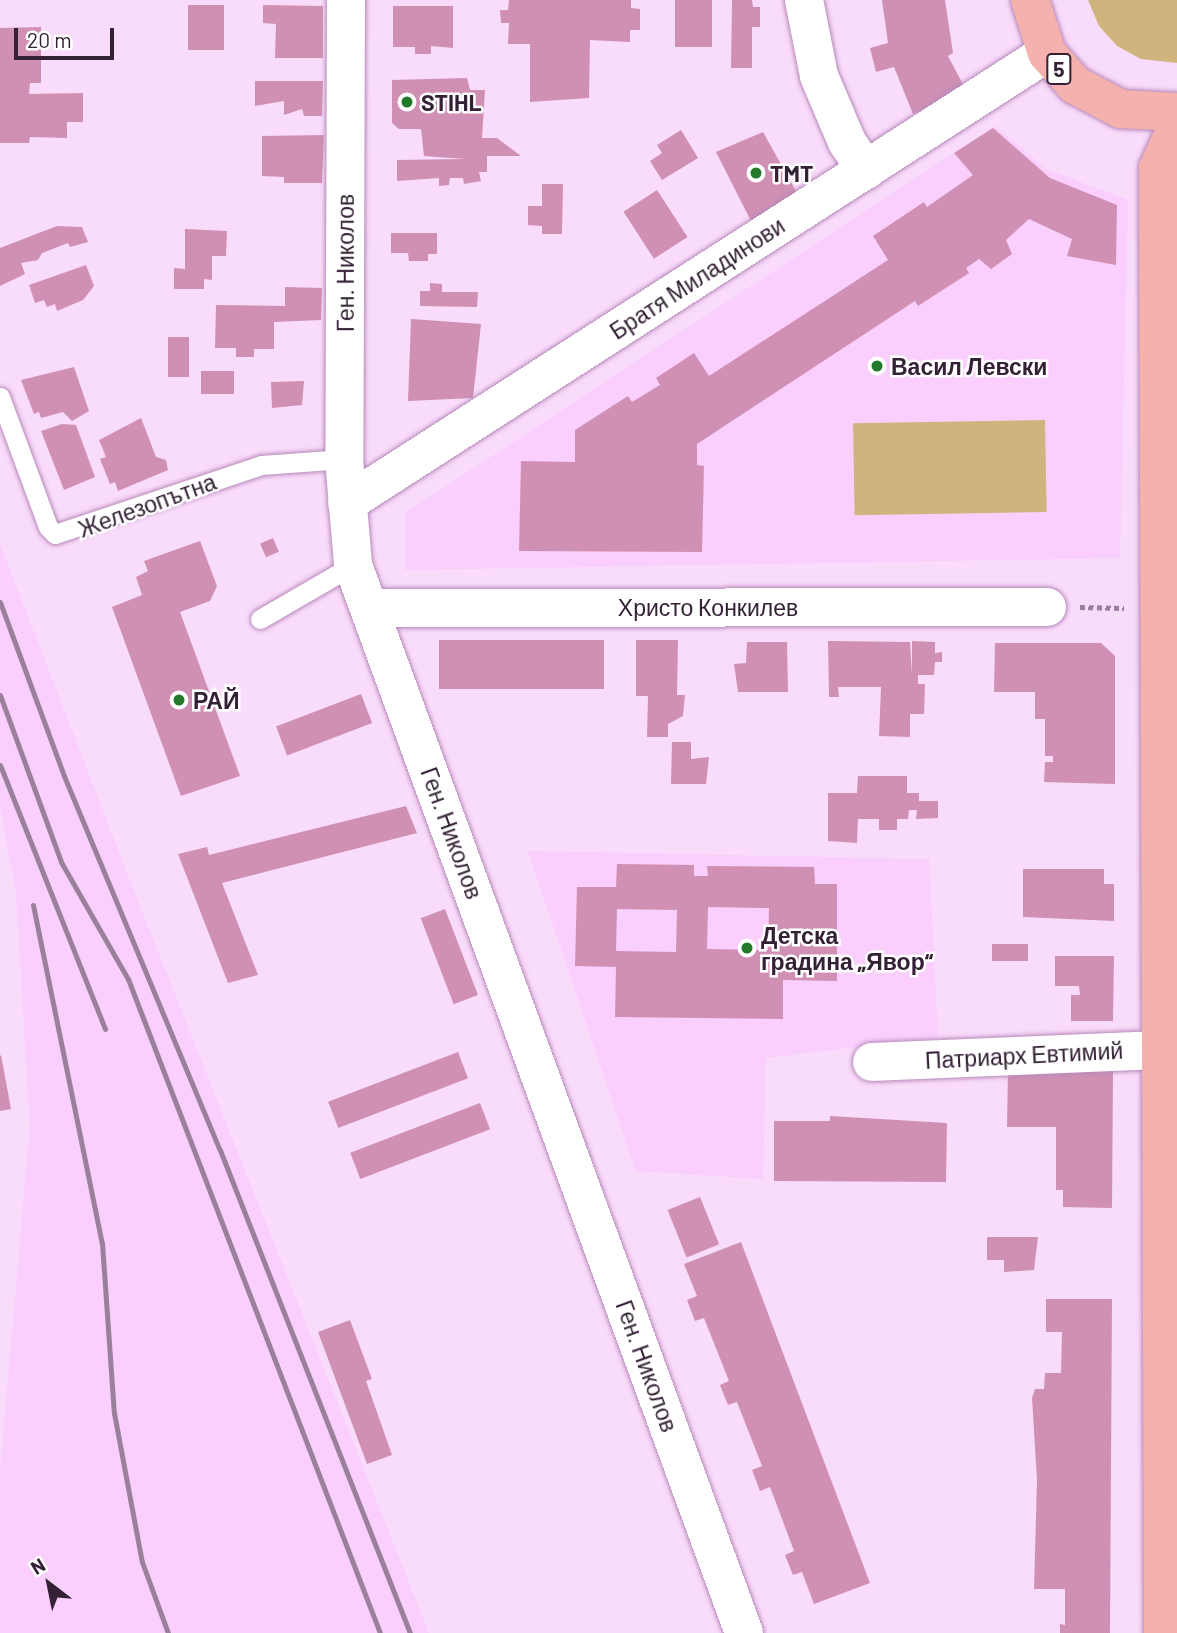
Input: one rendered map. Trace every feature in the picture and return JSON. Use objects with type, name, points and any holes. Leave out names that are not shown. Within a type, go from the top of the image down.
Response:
[{"type":"main road","name":"5","points":[[1030,0],[1047,53],[1087,94],[1133,130],[1158,168]]},
{"type":"main road","name":"5","points":[[1087,94],[1121,109],[1177,112]]},
{"type":"main road","points":[[1163,1633],[1169,1049],[1158,608],[1158,168],[1177,126]]},
{"type":"street","name":"Ген. Николов","points":[[346,0],[344,458],[353,565],[744,1633]]},
{"type":"street","points":[[804,0],[819,76],[847,142],[866,170]]},
{"type":"street","name":"Братя Миладинови","points":[[347,503],[1047,53]]},
{"type":"street","name":"Христо Конкилев","points":[[369,608],[1047,607]]},
{"type":"street","name":"Патриарх Евтимий","points":[[872,1062],[1169,1049]]},
{"type":"lane","name":"Железопътна","points":[[0,397],[48,527],[55,534],[261,465],[344,458]]},
{"type":"lane","points":[[260,619],[353,565]]},
{"type":"path","points":[[1047,607],[1158,608]]},
{"type":"shaded area","points":[[1088,0],[1177,0],[1177,63],[1141,59],[1117,46],[1099,26]]},
{"type":"shaded area","name":"Васил Левски","points":[[995,126],[1046,169],[1128,200],[1120,558],[405,570],[405,513]]},
{"type":"shaded area","points":[[1045,420],[1047,512],[855,515],[853,423]]},
{"type":"shaded area","points":[[0,544],[137,899],[429,1633],[0,1633],[0,1472],[30,1126],[16,892],[0,805]]},
{"type":"shaded area","name":"Детска градина „Явор“","points":[[528,851],[929,859],[938,1037],[766,1058],[763,1179],[636,1171]]},
{"type":"building","points":[[509,0],[631,0],[631,8],[640,9],[640,30],[630,30],[630,42],[590,40],[589,98],[530,102],[530,44],[508,44],[509,23],[501,23],[500,10],[508,10]]},
{"type":"building","points":[[675,0],[712,0],[712,47],[675,47]]},
{"type":"building","points":[[732,0],[752,0],[753,7],[760,7],[760,27],[752,27],[752,68],[731,68]]},
{"type":"building","points":[[882,0],[945,0],[953,53],[948,56],[966,90],[913,114],[894,67],[876,72],[870,48],[888,43]]},
{"type":"building","points":[[188,5],[224,5],[224,50],[188,50]]},
{"type":"building","points":[[263,5],[323,6],[323,58],[275,58],[276,24],[263,23]]},
{"type":"building","points":[[393,6],[453,6],[453,48],[431,46],[431,54],[415,54],[415,47],[393,47]]},
{"type":"building","points":[[41,27],[41,83],[30,83],[29,94],[83,93],[83,122],[67,122],[67,138],[30,137],[29,143],[0,143],[0,28]]},
{"type":"building","points":[[467,78],[470,90],[485,90],[482,138],[497,138],[521,156],[487,156],[487,172],[479,172],[481,181],[464,184],[463,178],[450,178],[449,185],[439,186],[439,178],[397,181],[397,160],[465,159],[424,156],[421,129],[399,129],[392,123],[392,80]]},
{"type":"building","points":[[255,81],[323,81],[322,116],[304,116],[302,109],[284,115],[284,101],[255,106]]},
{"type":"building","points":[[993,128],[1050,178],[1117,205],[1116,265],[1067,256],[1072,239],[1029,219],[1006,240],[1012,254],[991,269],[979,259],[966,268],[969,273],[918,306],[915,301],[697,444],[697,465],[704,466],[702,552],[519,551],[521,461],[575,462],[575,430],[628,396],[632,402],[660,385],[656,378],[694,353],[709,376],[888,260],[873,236],[924,202],[927,207],[973,175],[954,153]]},
{"type":"building","points":[[681,130],[698,158],[662,180],[650,161],[662,153],[657,145]]},
{"type":"building","name":"TMT","points":[[763,132],[797,193],[752,223],[716,152]]},
{"type":"building","points":[[324,135],[322,183],[284,183],[284,177],[262,176],[262,136]]},
{"type":"building","points":[[542,184],[563,184],[562,234],[542,234],[542,226],[528,225],[528,206],[542,206]]},
{"type":"building","points":[[657,190],[687,237],[654,259],[623,212]]},
{"type":"building","points":[[57,226],[82,227],[88,242],[70,247],[68,243],[42,253],[38,260],[21,263],[25,274],[0,286],[0,248]]},
{"type":"building","points":[[185,229],[227,231],[226,256],[212,256],[212,280],[204,279],[204,289],[174,289],[174,268],[185,269]]},
{"type":"building","points":[[391,233],[437,233],[437,254],[428,254],[428,261],[409,261],[408,253],[391,253]]},
{"type":"building","points":[[86,265],[94,286],[83,300],[57,311],[55,304],[47,307],[44,300],[35,303],[29,285]]},
{"type":"building","points":[[430,283],[442,284],[442,292],[478,292],[477,307],[420,306],[420,291],[430,291]]},
{"type":"building","points":[[285,287],[322,288],[321,320],[274,322],[274,349],[254,349],[254,357],[236,357],[236,348],[215,348],[216,305],[285,306]]},
{"type":"building","points":[[411,319],[481,324],[473,398],[408,401]]},
{"type":"building","points":[[168,337],[189,337],[189,377],[168,377]]},
{"type":"building","points":[[74,367],[89,411],[72,421],[63,412],[41,418],[39,412],[34,414],[21,380]]},
{"type":"building","points":[[201,371],[234,371],[234,394],[201,394]]},
{"type":"building","points":[[304,381],[302,405],[272,408],[271,382]]},
{"type":"building","points":[[141,418],[156,457],[166,460],[168,470],[118,491],[115,482],[110,484],[100,459],[106,457],[99,440]]},
{"type":"building","points":[[62,424],[76,425],[95,477],[64,490],[41,431]]},
{"type":"building","points":[[273,538],[279,552],[266,557],[260,543]]},
{"type":"building","name":"РАЙ","points":[[200,541],[217,586],[210,601],[180,612],[240,776],[181,796],[112,607],[142,595],[136,577],[148,571],[144,561]]},
{"type":"building","points":[[439,640],[604,640],[604,689],[439,689]]},
{"type":"building","points":[[636,640],[678,640],[677,695],[685,695],[683,716],[668,724],[668,737],[647,737],[648,696],[636,696]]},
{"type":"building","points":[[828,641],[910,642],[912,675],[912,641],[935,642],[935,653],[942,652],[942,662],[935,662],[934,675],[918,675],[918,684],[925,684],[924,714],[910,714],[910,737],[879,736],[881,687],[838,687],[839,697],[829,697]]},
{"type":"building","points":[[747,642],[787,642],[788,692],[738,692],[734,664],[746,663]]},
{"type":"building","points":[[995,643],[1101,643],[1115,656],[1115,784],[1044,782],[1045,762],[1053,762],[1053,756],[1045,756],[1045,719],[1035,719],[1035,692],[994,692]]},
{"type":"building","points":[[361,694],[372,723],[287,756],[276,727]]},
{"type":"building","points":[[672,742],[691,742],[691,759],[709,757],[706,784],[671,784]]},
{"type":"building","points":[[858,776],[907,776],[907,793],[919,793],[919,801],[938,801],[938,818],[916,819],[917,810],[909,810],[908,819],[897,819],[897,830],[879,830],[879,819],[858,819],[857,843],[828,841],[828,793],[857,793]]},
{"type":"building","points":[[406,806],[417,833],[222,883],[258,975],[228,983],[178,854],[207,847],[209,855]]},
{"type":"building","points":[[617,864],[694,865],[694,876],[708,876],[707,866],[814,867],[815,884],[837,884],[837,981],[783,980],[783,1019],[615,1017],[616,967],[575,966],[577,887],[616,887]],"holes":[[[708,907],[769,908],[768,950],[707,949]],[[617,909],[677,910],[676,952],[616,951]]]},
{"type":"building","points":[[1023,869],[1104,869],[1104,884],[1114,884],[1114,921],[1023,917]]},
{"type":"building","points":[[445,909],[478,995],[454,1004],[421,918]]},
{"type":"building","points":[[992,944],[1028,944],[1028,961],[992,961]]},
{"type":"building","points":[[1055,956],[1114,956],[1113,1021],[1071,1021],[1071,995],[1080,995],[1079,986],[1055,986]]},
{"type":"building","points":[[458,1052],[468,1078],[338,1128],[328,1102]]},
{"type":"building","points":[[0,1056],[11,1109],[0,1111]]},
{"type":"building","points":[[1008,1070],[1113,1071],[1112,1208],[1063,1207],[1063,1190],[1056,1190],[1056,1127],[1007,1127]]},
{"type":"building","points":[[480,1103],[490,1129],[360,1179],[350,1153]]},
{"type":"building","points":[[830,1116],[947,1123],[946,1182],[774,1181],[774,1121],[830,1121]]},
{"type":"building","points":[[700,1197],[719,1244],[687,1257],[668,1210]]},
{"type":"building","points":[[987,1237],[1038,1237],[1034,1270],[1004,1272],[1004,1260],[987,1260]]},
{"type":"building","points":[[741,1242],[870,1583],[814,1604],[802,1572],[793,1575],[785,1555],[794,1551],[770,1487],[760,1491],[752,1470],[762,1466],[737,1402],[728,1405],[720,1385],[729,1381],[704,1318],[695,1321],[687,1300],[697,1296],[684,1264]]},
{"type":"building","points":[[1046,1299],[1112,1299],[1110,1633],[1060,1633],[1060,1624],[1065,1625],[1065,1589],[1034,1589],[1037,1480],[1032,1398],[1035,1389],[1044,1389],[1045,1373],[1061,1373],[1062,1332],[1046,1332]]},
{"type":"building","points":[[350,1320],[372,1379],[366,1381],[392,1455],[367,1464],[318,1332]]},
{"type":"railway","points":[[0,602],[64,776],[220,1150],[410,1633]]},
{"type":"railway","points":[[0,695],[61,862],[128,979],[380,1633]]},
{"type":"railway","points":[[0,765],[105,1029]]},
{"type":"railway","points":[[33,905],[102,1243],[114,1413],[142,1562],[168,1633]]},
{"type":"place","name":"STIHL","points":[[407,102]]},
{"type":"place","name":"TMT","points":[[756,173]]},
{"type":"place","name":"Васил Левски","points":[[877,366]]},
{"type":"place","name":"РАЙ","points":[[179,700]]},
{"type":"place","name":"Детска градина „Явор“","points":[[747,948]]}]
